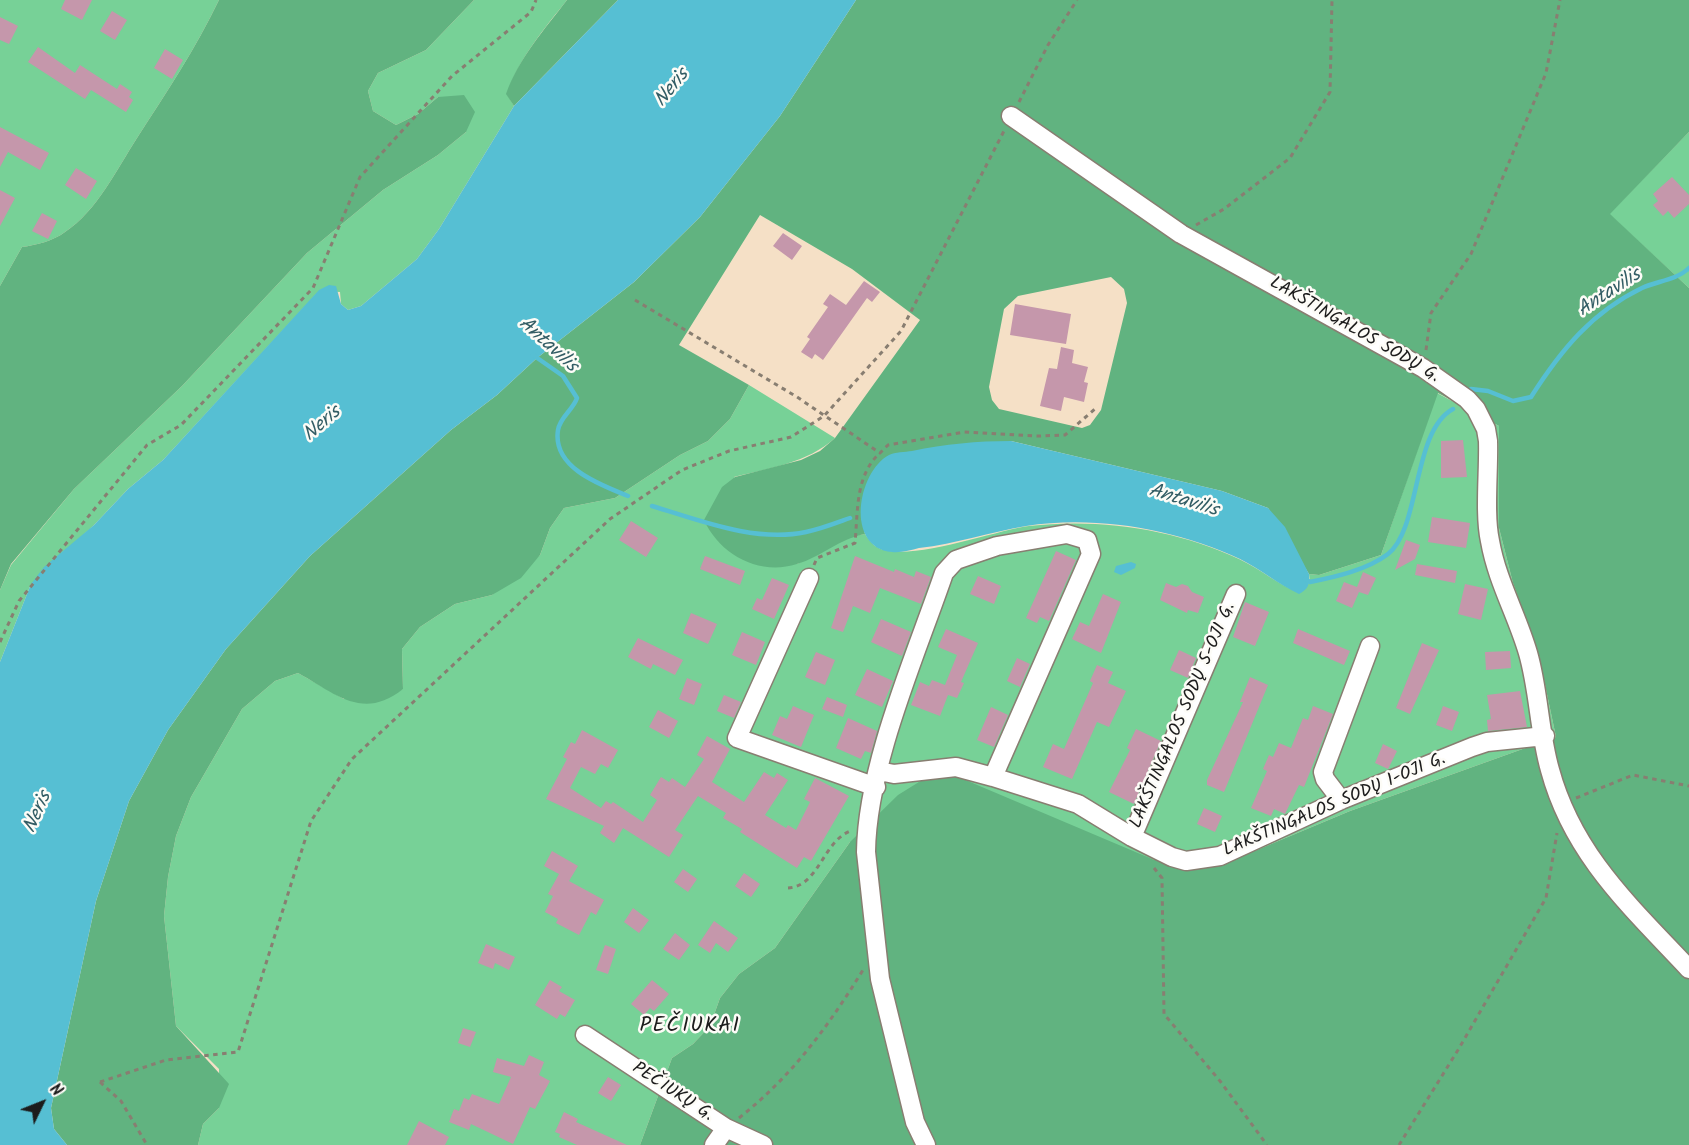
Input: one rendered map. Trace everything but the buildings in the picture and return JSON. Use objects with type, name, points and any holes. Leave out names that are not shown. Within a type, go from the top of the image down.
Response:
[{"type":"street","name":"LAKŠTINGALOS SODŲ G.","points":[[1011,116],[1181,234],[1423,368],[1467,399],[1476,409],[1486,429],[1489,540],[1502,588],[1528,651],[1545,736],[1549,769],[1561,803],[1582,847],[1600,873],[1689,969]]},
{"type":"street","points":[[926,1145],[915,1122],[880,979],[866,852],[866,831],[894,715],[944,573],[949,566],[966,555],[997,546],[1067,534],[1087,540],[1091,554],[993,777]]},
{"type":"street","name":"LAKŠTINGALOS SODŲ 1-OJI G.","points":[[809,578],[737,738],[877,779],[894,774],[956,767],[993,777],[1078,804],[1132,837],[1172,857],[1186,861],[1220,856],[1341,800],[1472,747],[1487,742],[1545,736]]},
{"type":"street","name":"LAKŠTINGALOS SODŲ 5-OJI G.","points":[[1132,837],[1236,594]]},
{"type":"street","points":[[1341,800],[1325,779],[1323,772],[1370,646]]},
{"type":"street","name":"PEČIUKŲ G.","points":[[585,1035],[726,1128],[763,1145]]},
{"type":"street","points":[[714,1145],[726,1128]]},
{"type":"path","points":[[0,642],[19,601],[147,445],[181,425],[314,288],[360,177],[452,76],[531,12],[536,0]]},
{"type":"path","points":[[147,1145],[121,1101],[100,1082],[166,1060],[238,1052],[311,821],[352,759],[610,519],[682,470],[729,451],[791,437],[824,416],[901,331],[1048,45],[1077,0]]},
{"type":"path","points":[[1181,234],[1224,209],[1290,158],[1330,92],[1332,0]]},
{"type":"path","points":[[1423,368],[1431,313],[1471,254],[1546,73],[1560,0]]},
{"type":"path","points":[[635,300],[880,453]]},
{"type":"path","points":[[809,578],[817,558],[855,543],[861,484],[868,463],[888,445],[963,432],[1065,435],[1096,408]]},
{"type":"path","points":[[1399,1145],[1458,1050],[1546,898],[1561,803],[1633,775],[1689,786]]},
{"type":"path","points":[[788,888],[798,887],[807,880],[845,832],[855,829],[866,831]]},
{"type":"path","points":[[1150,862],[1162,878],[1164,1014],[1221,1081],[1267,1145]]},
{"type":"path","points":[[726,1128],[768,1095],[829,1025],[876,948]]},
{"type":"green space","points":[[0,0],[219,0],[180,70],[97,201],[87,213],[60,235],[44,242],[22,247],[0,286]]},
{"type":"green space","points":[[219,0],[474,0],[426,50],[378,73],[368,91],[373,111],[396,125],[418,114],[438,97],[464,95],[475,112],[466,132],[438,155],[383,190],[307,253],[182,386],[74,489],[11,564],[0,590],[0,286],[22,247],[44,242],[60,235],[87,213],[97,201],[180,70]]},
{"type":"green space","points":[[474,0],[567,0],[533,44],[518,68],[507,94],[514,106],[439,229],[417,259],[361,306],[348,310],[341,304],[340,292],[319,291],[163,460],[128,489],[94,525],[31,584],[0,662],[0,590],[11,565],[74,489],[182,386],[307,253],[383,190],[438,155],[466,132],[438,97],[418,114],[396,125],[373,111],[368,91],[378,73],[426,50]]},
{"type":"green space","points":[[567,0],[618,0],[514,106],[506,94],[511,81],[533,45]]},
{"type":"green space","points":[[856,0],[1689,0],[1689,132],[1610,214],[1689,288],[1689,1145],[640,1145],[672,1058],[693,1044],[710,1026],[720,998],[739,974],[775,948],[850,842],[898,795],[927,777],[956,776],[1152,859],[1192,867],[1252,852],[1350,811],[1556,737],[1539,656],[1513,583],[1499,528],[1499,426],[1438,393],[1381,555],[1319,575],[1309,574],[1268,508],[1222,491],[1011,441],[861,516],[865,534],[847,540],[806,561],[783,567],[769,567],[742,560],[720,543],[704,520],[722,487],[735,477],[801,460],[820,451],[835,438],[920,320],[852,269],[760,215],[679,345],[749,385],[730,419],[708,441],[680,455],[615,498],[564,508],[550,528],[540,555],[521,578],[492,595],[455,604],[420,627],[402,649],[403,689],[389,698],[375,703],[362,704],[350,701],[298,673],[275,681],[242,709],[191,797],[176,836],[168,877],[164,916],[176,1026],[229,1084],[219,1108],[203,1124],[198,1145],[67,1145],[54,1129],[51,1108],[96,901],[129,801],[168,730],[226,649],[310,556],[451,430],[497,395],[537,358],[634,282],[700,217],[780,116]],"holes":[[[1111,277],[1124,289],[1127,303],[1101,410],[1090,425],[1082,428],[999,409],[992,400],[989,387],[1004,309],[1018,296]]]},
{"type":"green space","points":[[1689,132],[1689,288],[1609,214]]},
{"type":"green space","points":[[749,385],[835,438],[800,459],[734,477],[797,564],[848,537],[865,534],[877,547],[890,551],[908,551],[929,549],[1029,526],[1110,525],[1163,533],[1215,549],[1247,563],[1299,593],[1310,582],[1309,574],[1319,575],[1381,555],[1437,393],[1499,426],[1499,528],[1513,583],[1539,656],[1556,737],[1350,811],[1252,852],[1192,867],[1152,859],[850,842],[775,948],[739,974],[720,998],[710,1026],[693,1044],[672,1058],[640,1145],[198,1145],[203,1124],[219,1108],[219,1069],[176,1026],[164,916],[168,877],[176,836],[191,797],[242,709],[275,681],[298,673],[344,699],[403,689],[402,649],[420,627],[455,604],[492,595],[540,555],[550,528],[564,508],[615,498],[680,455],[708,441],[730,419]]},
{"type":"water","name":"Neris","points":[[618,0],[856,0],[780,116],[700,217],[634,282],[537,358],[497,395],[451,430],[310,556],[226,649],[168,730],[129,801],[96,901],[51,1108],[54,1129],[67,1145],[0,1145],[0,662],[31,584],[44,567],[94,525],[128,489],[163,460],[319,290],[329,285],[336,286],[341,304],[348,310],[361,306],[417,259],[439,229],[514,106]]},
{"type":"water","points":[[1011,441],[1222,491],[1268,508],[1285,527],[1309,574],[1308,586],[1299,594],[1240,559],[1215,549],[1163,532],[1108,524],[1080,522],[1026,526],[899,552],[877,547],[867,538],[862,524],[863,492],[878,464],[889,455],[973,442]]},
{"type":"water","points":[[1131,562],[1136,564],[1135,568],[1121,575],[1114,572],[1116,566]]},
{"type":"waterway","name":"Antavilis","points":[[1471,389],[1488,391],[1513,401],[1531,397],[1566,348],[1593,321],[1642,288],[1673,278],[1689,268]]},
{"type":"waterway","name":"Antavilis","points":[[533,355],[563,376],[577,398],[561,421],[558,430],[558,443],[563,455],[570,465],[592,480],[628,496]]},
{"type":"waterway","name":"Antavilis","points":[[1305,579],[1310,582],[1350,572],[1380,560],[1388,554],[1399,541],[1406,523],[1430,437],[1440,420],[1453,409]]},
{"type":"waterway","name":"Antavilis","points":[[652,506],[708,523],[767,535],[806,532],[850,518]]},
{"type":"district","name":"PEČIUKAI","points":[[690,1027]]}]
